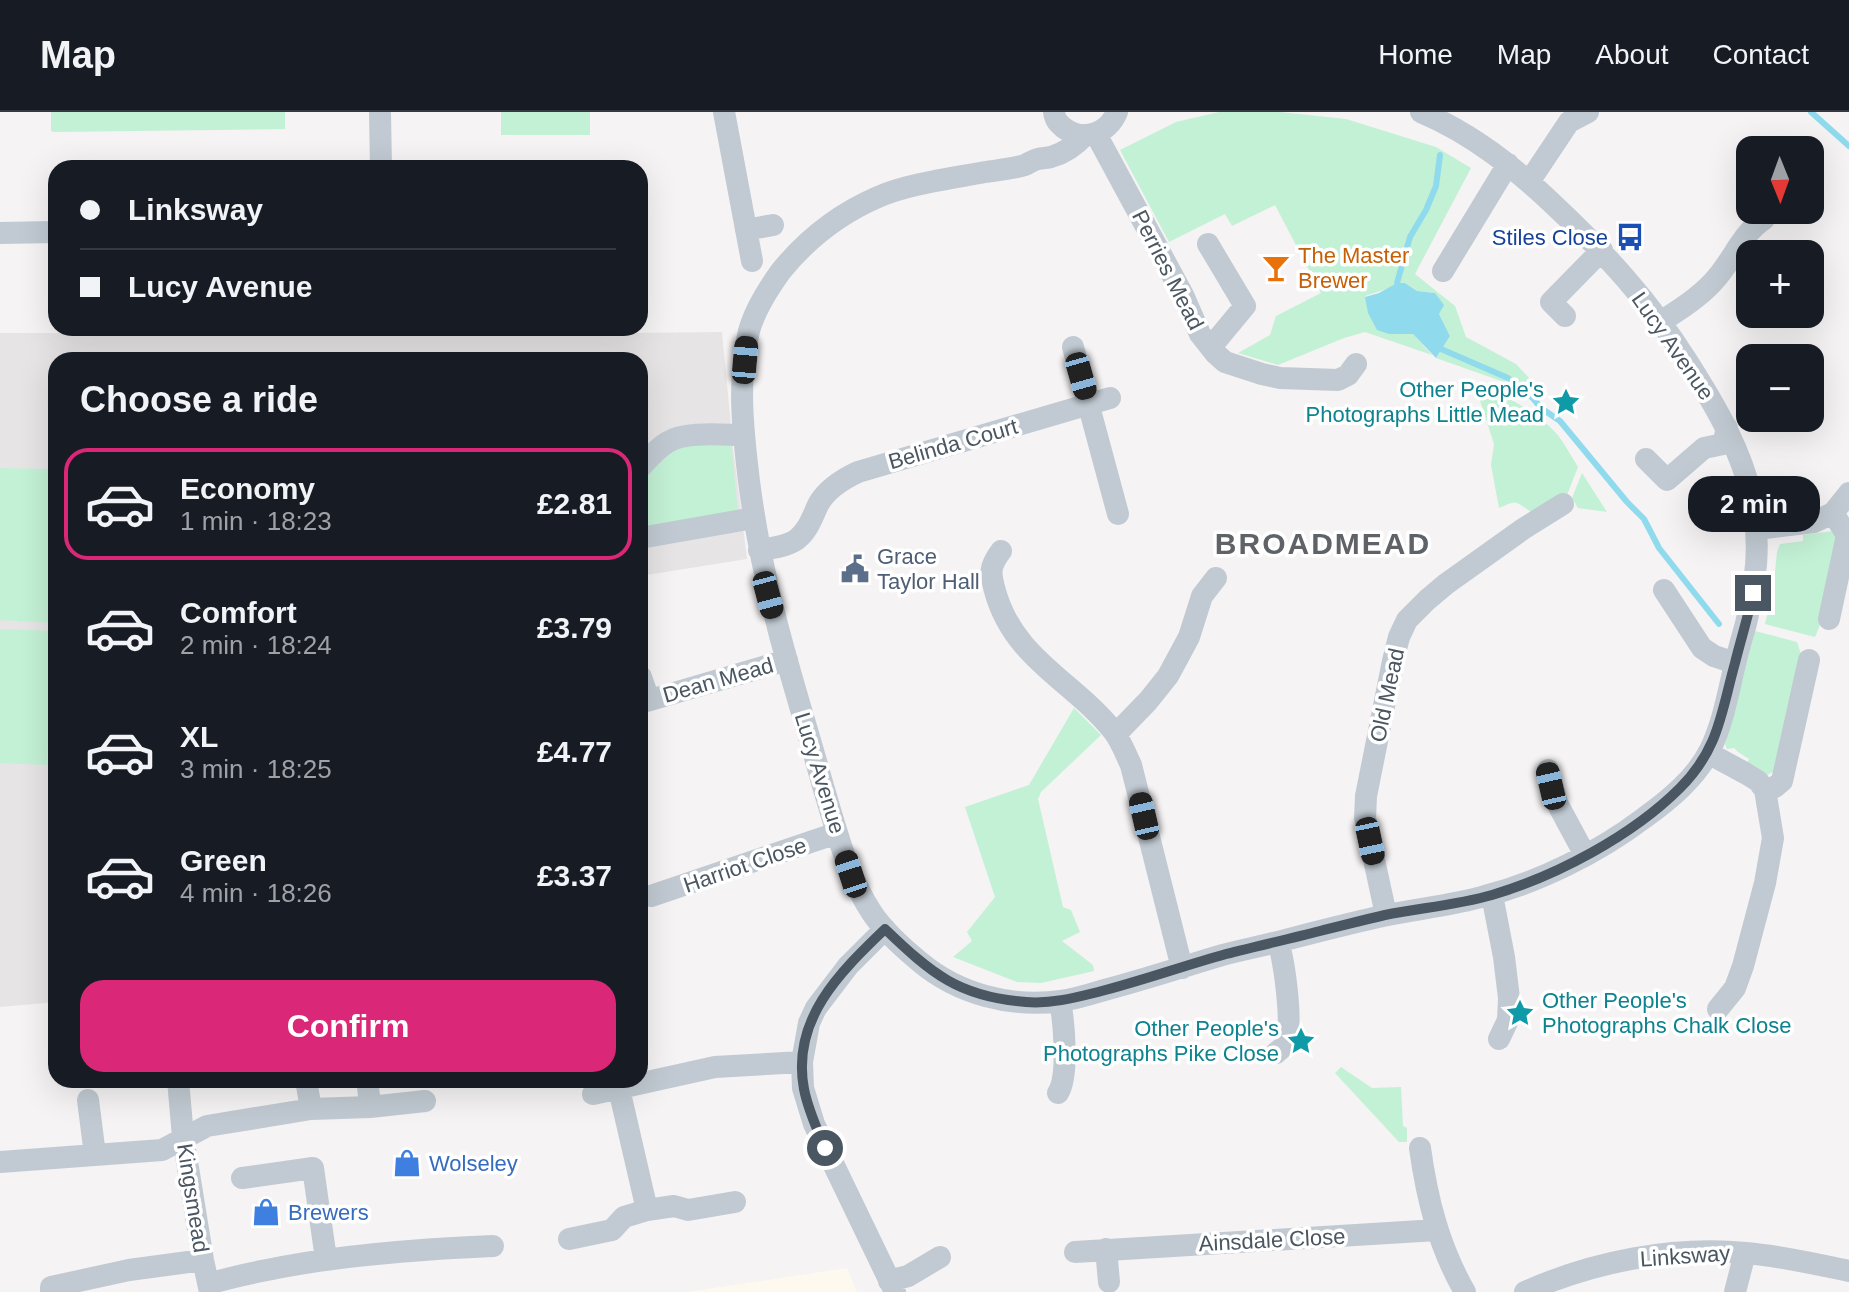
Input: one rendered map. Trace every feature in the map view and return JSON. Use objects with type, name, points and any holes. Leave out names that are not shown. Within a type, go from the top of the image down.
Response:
[{"type":"street","points":[[380,112],[381,160]]},
{"type":"street","points":[[724,112],[752,261]]},
{"type":"street","name":"Lucy Avenue","points":[[1117,112],[1113,122],[1105,129],[1049,158],[880,196],[840,218],[816,235],[784,267],[758,307],[747,340],[742,384],[744,435],[759,550],[768,595],[851,874],[871,911],[885,929],[924,966],[961,988],[987,997],[1028,1002],[1060,1001],[1223,955],[1386,915],[1492,895],[1543,876],[1631,828],[1667,801],[1689,779],[1708,753],[1722,718],[1746,627],[1757,562],[1757,529],[1752,495],[1727,428],[1662,321],[1602,250],[1508,164],[1466,134],[1421,112]]},
{"type":"street","points":[[1529,182],[1569,122],[1588,112]]},
{"type":"street","points":[[1039,159],[1054,115],[1070,132],[1090,135]]},
{"type":"street","name":"Perries Mead","points":[[1090,135],[1183,295],[1200,334],[1225,362],[1280,378],[1338,380],[1348,375],[1356,364]]},
{"type":"street","points":[[1443,271],[1508,164]]},
{"type":"street","points":[[1662,321],[1711,284],[1757,224]]},
{"type":"street","points":[[746,230],[773,225]]},
{"type":"street","points":[[0,233],[48,232]]},
{"type":"street","points":[[1208,244],[1245,306],[1211,347]]},
{"type":"street","points":[[1565,316],[1551,302],[1602,250]]},
{"type":"street","points":[[1073,347],[1100,401],[1118,514]]},
{"type":"street","name":"Belinda Court","points":[[759,550],[796,540],[811,524],[825,494],[858,472],[1100,401]]},
{"type":"street","points":[[1646,459],[1667,480],[1704,448],[1723,444],[1727,428]]},
{"type":"street","points":[[648,460],[674,439],[744,435]]},
{"type":"street","points":[[1757,529],[1814,522],[1833,513],[1849,493]]},
{"type":"street","name":"Old Mead","points":[[1386,915],[1365,818],[1366,796],[1399,637],[1407,620],[1427,600],[1518,521],[1563,504]]},
{"type":"street","points":[[1829,619],[1847,535],[1833,513]]},
{"type":"street","points":[[648,537],[754,518]]},
{"type":"street","points":[[1001,551],[992,563],[991,577],[1005,620],[1020,642],[1052,675],[1071,689],[1116,734],[1131,765],[1182,968]]},
{"type":"street","points":[[1116,734],[1168,676],[1189,637],[1202,596],[1216,578]]},
{"type":"street","points":[[1664,590],[1702,648],[1735,663]]},
{"type":"street","name":"Dean Mead","points":[[648,700],[787,660]]},
{"type":"street","points":[[1765,790],[1782,781],[1809,660]]},
{"type":"street","points":[[1708,753],[1758,781],[1765,790],[1773,838],[1765,883],[1735,988],[1718,1009]]},
{"type":"street","points":[[1548,770],[1557,803],[1585,855]]},
{"type":"street","name":"Harriot Close","points":[[651,896],[837,833]]},
{"type":"street","points":[[1492,895],[1509,998],[1508,1020],[1499,1039]]},
{"type":"street","points":[[885,929],[848,966],[816,1008],[809,1023],[802,1062],[803,1088],[814,1124],[892,1286],[941,1257]]},
{"type":"street","points":[[1276,1053],[1285,1044],[1288,1032],[1283,957],[1278,942]]},
{"type":"street","points":[[1058,1093],[1063,1084],[1064,1021],[1060,1001]]},
{"type":"street","points":[[648,1081],[715,1067],[802,1062]]},
{"type":"street","points":[[307,1088],[311,1109]]},
{"type":"street","points":[[593,1094],[623,1088]]},
{"type":"street","points":[[619,1089],[647,1210]]},
{"type":"street","name":"Kingsmead","points":[[180,1091],[183,1137],[210,1288]]},
{"type":"street","points":[[0,1162],[162,1150],[207,1126],[369,1097],[425,1101]]},
{"type":"street","points":[[88,1100],[95,1155]]},
{"type":"street","points":[[1420,1148],[1427,1196],[1437,1230],[1465,1292]]},
{"type":"street","points":[[242,1178],[313,1168],[326,1259]]},
{"type":"street","points":[[569,1239],[612,1230],[624,1217],[647,1210],[674,1206],[688,1210],[735,1202]]},
{"type":"street","name":"Ainsdale Close","points":[[1075,1252],[1437,1230]]},
{"type":"street","points":[[210,1288],[230,1277],[326,1259],[493,1246]]},
{"type":"street","points":[[1106,1249],[1109,1282]]},
{"type":"street","name":"Linksway","points":[[1525,1292],[1623,1261],[1691,1252],[1745,1253],[1849,1271]]},
{"type":"street","points":[[1735,1292],[1745,1253]]},
{"type":"street","points":[[51,1292],[51,1287],[66,1283],[203,1260]]},
{"type":"shaded area","points":[[722,332],[747,559],[648,575],[648,352],[48,352],[48,1003],[0,1007],[0,333],[48,333],[48,336],[648,336],[648,333]]},
{"type":"shaded area","points":[[847,1268],[857,1292],[687,1292]]},
{"type":"green space","points":[[51,112],[285,112],[285,129],[54,132],[51,131]]},
{"type":"green space","points":[[501,112],[590,112],[590,135],[501,135]]},
{"type":"green space","points":[[1219,112],[1280,112],[1346,119],[1436,147],[1471,168],[1415,274],[1455,306],[1466,337],[1516,364],[1544,394],[1538,405],[1501,381],[1436,358],[1450,336],[1439,314],[1435,293],[1417,291],[1405,283],[1365,296],[1389,334],[1413,334],[1432,355],[1365,332],[1278,365],[1238,353],[1270,335],[1276,316],[1321,293],[1275,205],[1232,226],[1225,214],[1169,242],[1120,150],[1176,122]]},
{"type":"green space","points":[[1474,382],[1529,410],[1557,434],[1578,467],[1567,495],[1531,512],[1516,503],[1499,508],[1491,465],[1494,444]]},
{"type":"green space","points":[[731,441],[738,514],[648,531],[648,474],[677,447]]},
{"type":"green space","points":[[0,468],[48,469],[48,623],[0,620]]},
{"type":"green space","points":[[1582,473],[1607,512],[1578,508],[1572,498]]},
{"type":"green space","points":[[1833,531],[1836,535],[1822,620],[1815,637],[1765,624],[1780,544],[1803,541],[1803,535]]},
{"type":"green space","points":[[0,629],[48,631],[47,765],[0,763]]},
{"type":"green space","points":[[1755,631],[1797,642],[1801,654],[1773,772],[1767,775],[1747,764],[1749,759],[1734,748],[1727,749],[1725,744]]},
{"type":"green space","points":[[1074,708],[1101,735],[1041,792],[1038,799],[1063,907],[1071,910],[1080,932],[1062,941],[1093,965],[1094,971],[1041,983],[1017,982],[953,957],[972,941],[967,932],[995,897],[965,807],[1029,785]]},
{"type":"green space","points":[[1341,1067],[1372,1088],[1401,1087],[1407,1142],[1399,1142],[1335,1073]]},
{"type":"water","points":[[1397,283],[1405,283],[1417,291],[1435,293],[1444,305],[1439,314],[1450,336],[1436,358],[1413,334],[1389,334],[1377,330],[1368,313],[1365,297]]},
{"type":"waterway","points":[[1811,112],[1849,146]]},
{"type":"waterway","points":[[1397,283],[1410,237],[1436,186],[1440,155]]},
{"type":"waterway","points":[[1441,349],[1508,378],[1560,421],[1644,519],[1659,548],[1719,624]]},
{"type":"place","name":"Stiles Close","points":[[1630,237]]},
{"type":"place","name":"The Master Brewer","points":[[1276,268]]},
{"type":"place","name":"Other People's Photographs Little Mead","points":[[1566,402]]},
{"type":"place","name":"Grace Taylor Hall","points":[[855,569]]},
{"type":"place","name":"Other People's Photographs Chalk Close","points":[[1520,1013]]},
{"type":"place","name":"Other People's Photographs Pike Close","points":[[1301,1041]]},
{"type":"place","name":"Wolseley","points":[[407,1163]]},
{"type":"place","name":"Brewers","points":[[266,1212]]},
{"type":"district","name":"BROADMEAD","points":[[1323,543]]},
{"type":"route","points":[[825,1148],[803,1088],[802,1062],[809,1023],[826,993],[885,929],[924,966],[961,988],[987,997],[1028,1002],[1060,1001],[1122,986],[1223,955],[1386,915],[1492,895],[1543,876],[1605,845],[1631,828],[1667,801],[1689,779],[1708,753],[1722,718],[1753,593]]}]
